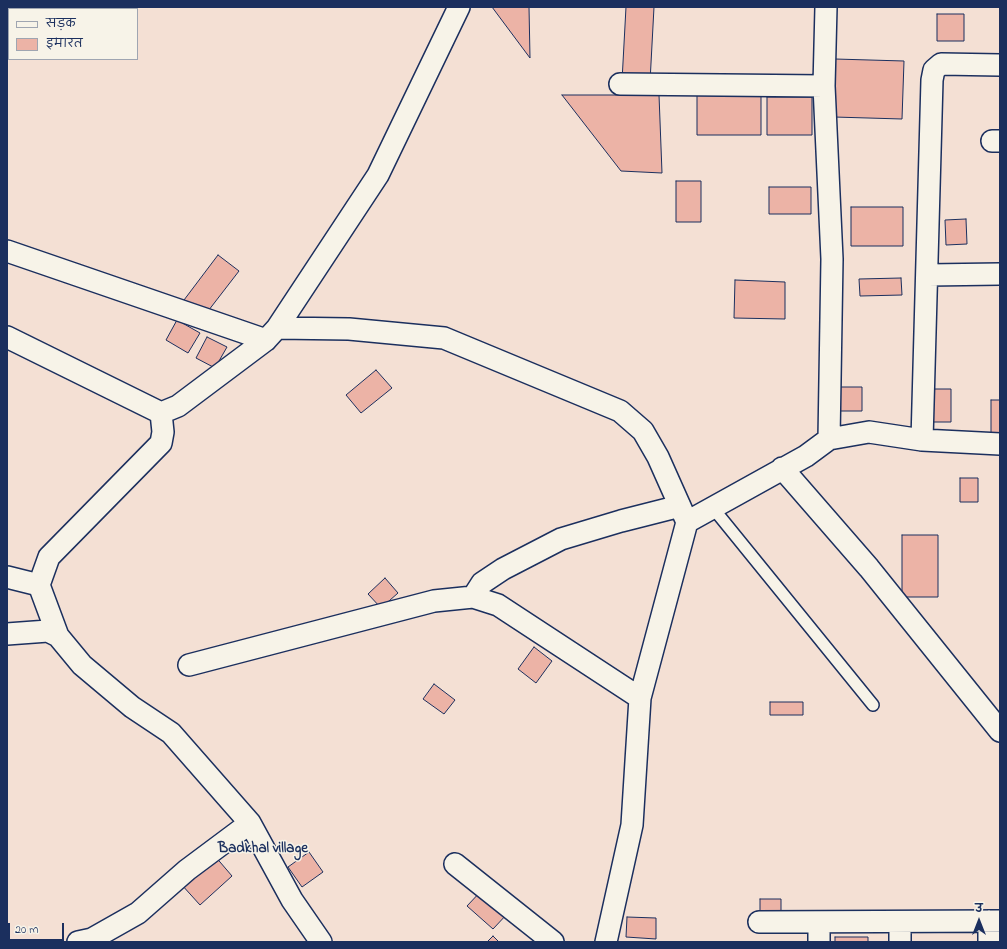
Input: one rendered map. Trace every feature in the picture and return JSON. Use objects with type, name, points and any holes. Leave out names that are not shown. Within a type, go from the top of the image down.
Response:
[{"type":"street","points":[[7,337],[161,413],[178,406],[272,334],[378,175],[459,7]]},
{"type":"street","points":[[826,7],[824,86],[832,259],[829,439]]},
{"type":"street","points":[[922,440],[928,275],[932,80],[934,70],[941,64],[1000,65]]},
{"type":"street","points":[[620,84],[824,86]]},
{"type":"street","points":[[7,251],[272,334],[349,329],[444,338],[620,411],[643,431],[658,457],[683,514],[640,698],[632,825],[606,942]]},
{"type":"street","points":[[928,275],[1000,274]]},
{"type":"street","points":[[161,413],[163,432],[161,443],[49,557],[39,585],[58,636],[82,665],[132,707],[171,733],[250,823],[292,900],[321,942]]},
{"type":"street","points":[[473,597],[482,583],[503,569],[561,539],[621,521],[683,514],[713,508],[782,468],[806,456],[829,439],[869,432],[922,440],[1000,444]]},
{"type":"street","points":[[782,468],[869,568],[1000,731]]},
{"type":"street","points":[[7,577],[39,585]]},
{"type":"street","points":[[189,665],[434,601],[473,597],[498,605],[640,698]]},
{"type":"street","points":[[7,634],[48,631],[58,636]]},
{"type":"street","points":[[78,942],[92,938],[138,914],[187,870],[250,823]]},
{"type":"street","points":[[455,864],[553,942]]},
{"type":"street","points":[[759,922],[819,932],[900,922],[995,921],[989,942]]},
{"type":"street","points":[[900,922],[900,942]]},
{"type":"lane","points":[[713,508],[873,705]]},
{"type":"building","points":[[492,7],[529,7],[530,58]]},
{"type":"building","points":[[626,7],[654,7],[650,82],[622,81]]},
{"type":"building","points":[[937,14],[964,14],[964,41],[937,41]]},
{"type":"building","points":[[835,59],[904,61],[902,119],[834,117]]},
{"type":"building","points":[[697,92],[761,92],[761,135],[697,135]]},
{"type":"building","points":[[562,95],[659,95],[662,173],[621,171]]},
{"type":"building","points":[[767,97],[812,97],[812,135],[767,135]]},
{"type":"building","points":[[676,181],[701,181],[701,222],[676,222]]},
{"type":"building","points":[[769,187],[811,187],[811,214],[769,214]]},
{"type":"building","points":[[851,207],[903,207],[903,246],[851,246]]},
{"type":"building","points":[[966,219],[967,244],[946,245],[945,220]]},
{"type":"building","points":[[218,255],[239,271],[205,315],[184,300]]},
{"type":"building","points":[[901,278],[902,295],[860,296],[859,279]]},
{"type":"building","points":[[735,280],[785,282],[785,319],[734,318]]},
{"type":"building","points":[[177,320],[200,333],[188,353],[166,340]]},
{"type":"building","points":[[207,337],[227,347],[215,368],[196,358]]},
{"type":"building","points":[[376,370],[392,388],[361,413],[346,395]]},
{"type":"building","points":[[835,387],[862,387],[862,411],[835,411]]},
{"type":"building","points":[[931,389],[951,389],[951,422],[931,422]]},
{"type":"building","points":[[991,400],[1000,400],[1000,434],[991,434]]},
{"type":"building","points":[[960,478],[978,478],[978,502],[960,502]]},
{"type":"building","points":[[902,535],[938,535],[938,597],[902,597]]},
{"type":"building","points":[[385,578],[398,593],[381,608],[368,594]]},
{"type":"building","points":[[534,647],[552,661],[536,683],[518,669]]},
{"type":"building","points":[[434,684],[455,700],[444,714],[423,699]]},
{"type":"building","points":[[770,702],[803,702],[803,715],[770,715]]},
{"type":"building","points":[[309,852],[323,872],[302,887],[288,867]]},
{"type":"building","points":[[214,855],[232,876],[200,905],[181,884]]},
{"type":"building","points":[[483,889],[508,913],[493,929],[467,906]]},
{"type":"building","points":[[760,899],[781,899],[781,914],[760,914]]},
{"type":"building","points":[[627,917],[656,918],[656,939],[626,937]]},
{"type":"building","points":[[493,936],[499,942],[487,942]]},
{"type":"building","points":[[835,937],[868,937],[868,942],[835,942]]},
{"type":"district","name":"Badkhal village","points":[[263,850]]}]
